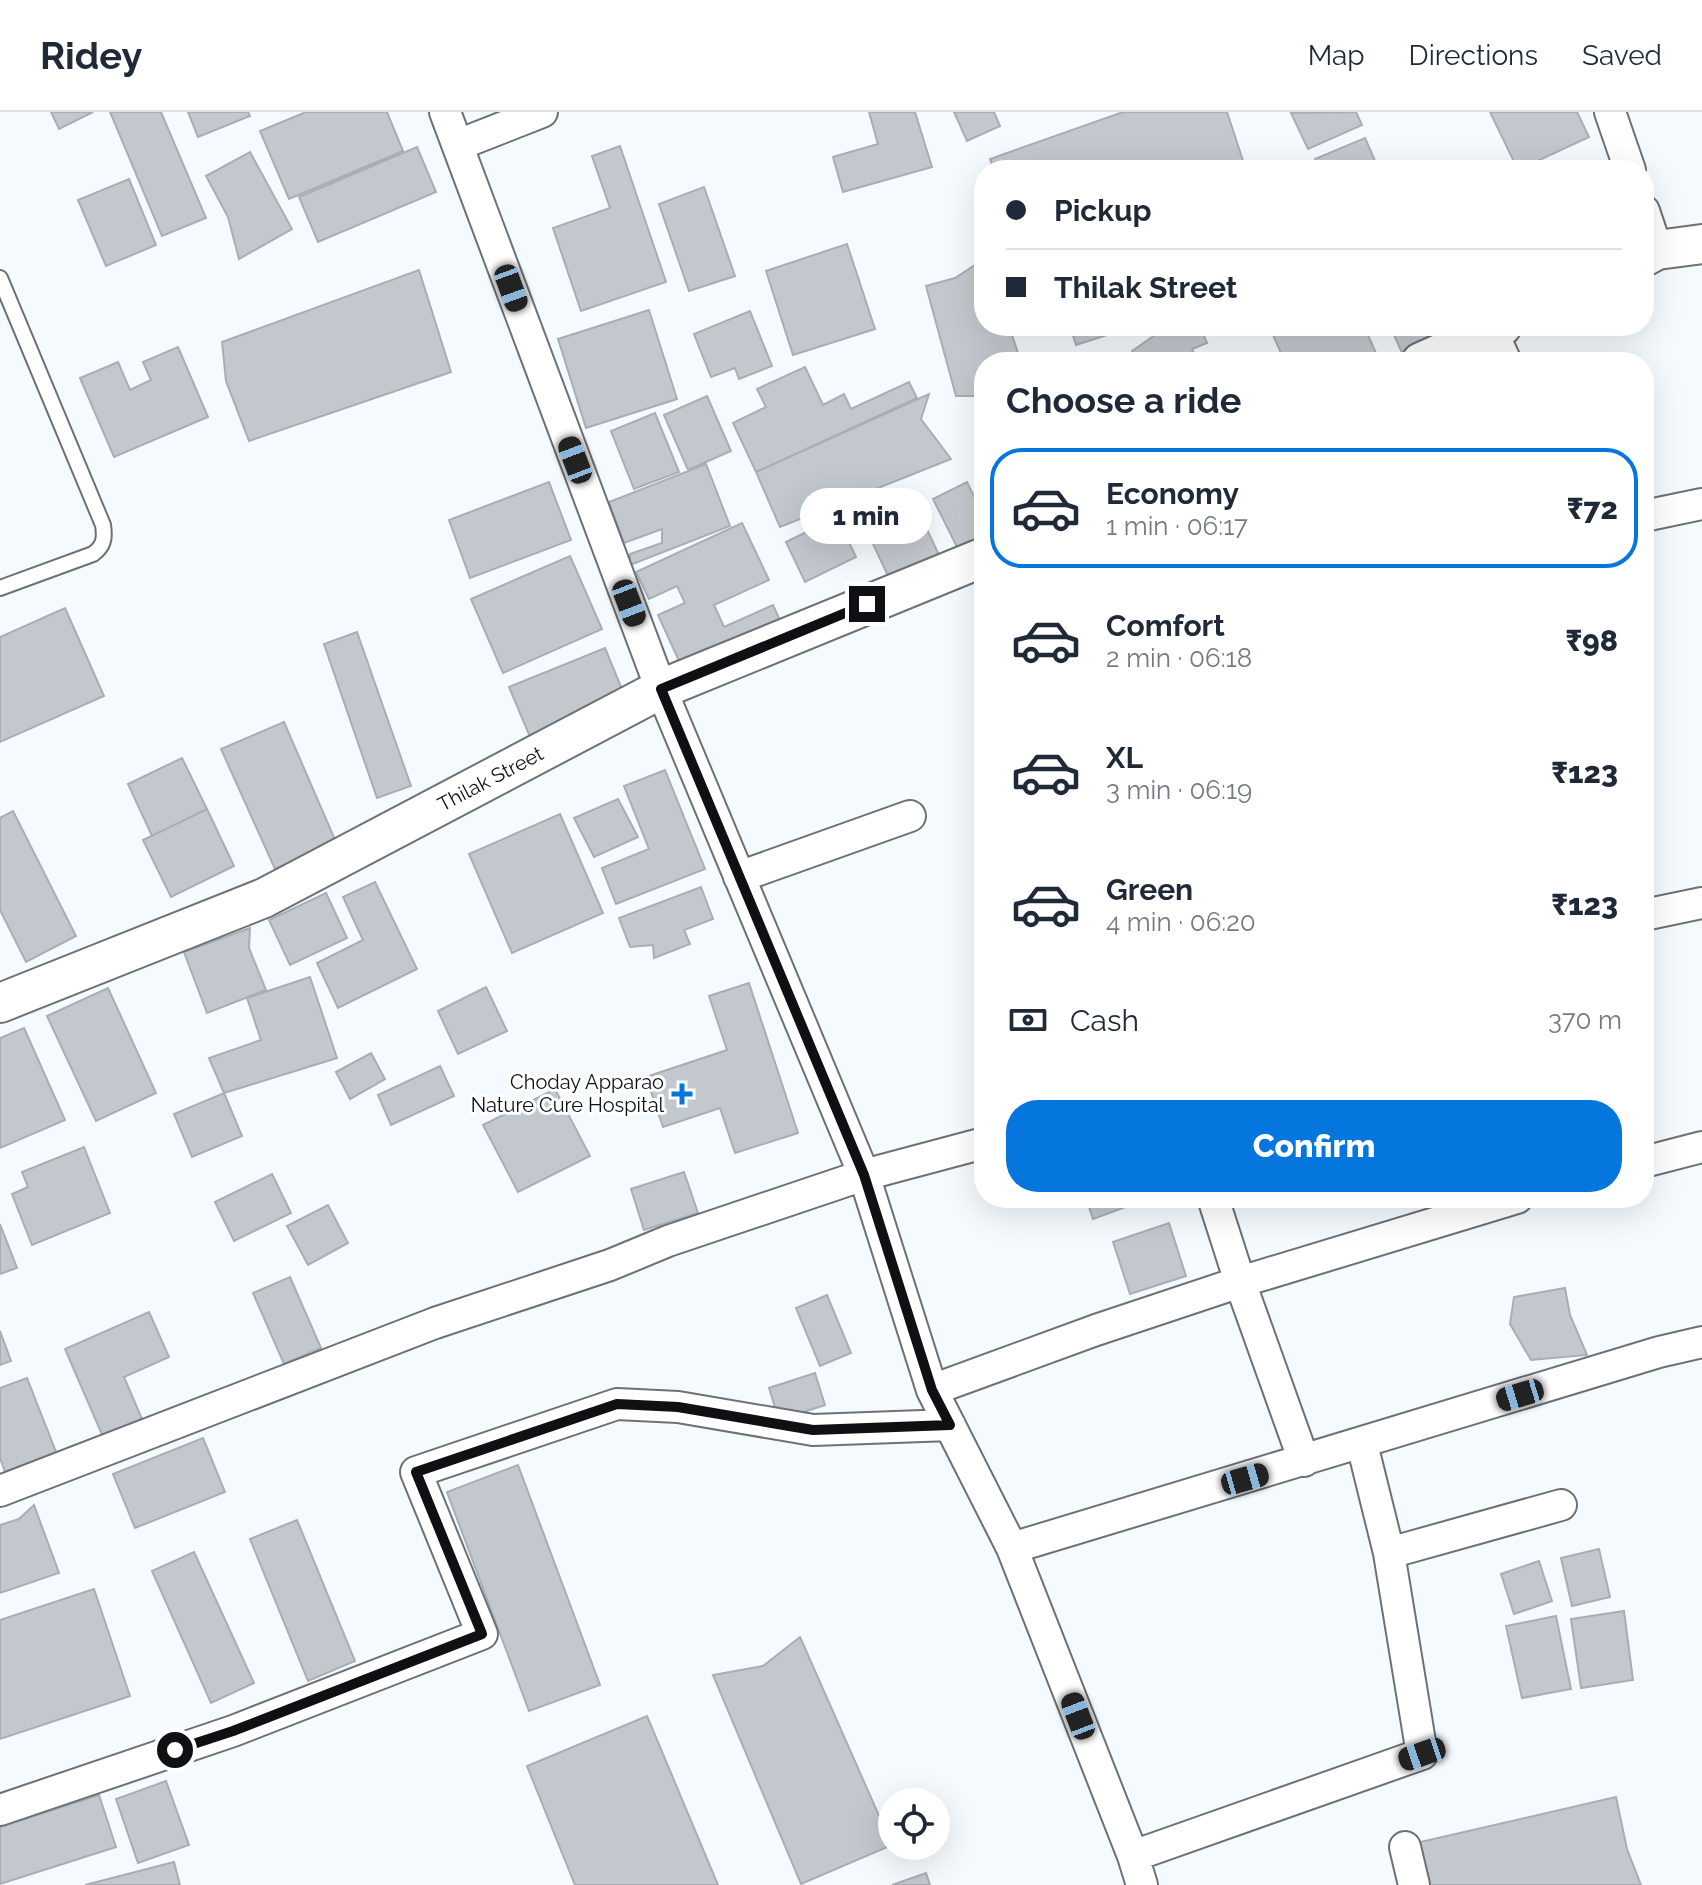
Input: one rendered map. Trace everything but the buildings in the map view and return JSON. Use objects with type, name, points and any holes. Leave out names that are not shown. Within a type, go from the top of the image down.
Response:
[{"type":"street","points":[[445,112],[661,689],[864,1175],[932,1390],[1012,1548],[1138,1871],[1422,1754],[1389,1553],[1362,1444]]},
{"type":"street","points":[[458,145],[542,112]]},
{"type":"street","points":[[1610,112],[1627,160]]},
{"type":"street","points":[[1654,252],[1702,244]]},
{"type":"street","points":[[1457,352],[1500,340]]},
{"type":"street","points":[[1654,514],[1702,504]]},
{"type":"street","name":"Thilak Street","points":[[0,1003],[264,898],[661,689],[974,561]]},
{"type":"street","points":[[739,877],[910,816]]},
{"type":"street","points":[[1654,913],[1702,903]]},
{"type":"street","points":[[0,1491],[435,1323],[864,1175],[974,1146]]},
{"type":"street","points":[[1654,1159],[1702,1147]]},
{"type":"street","points":[[1216,1208],[1304,1461]]},
{"type":"street","points":[[932,1390],[1240,1282],[1484,1208]]},
{"type":"street","points":[[1012,1548],[1659,1352],[1702,1342]]},
{"type":"street","points":[[0,1810],[233,1731],[482,1634],[416,1472],[617,1404],[678,1407],[813,1430],[950,1425]]},
{"type":"street","points":[[1389,1553],[1561,1505]]},
{"type":"street","points":[[1405,1847],[1414,1885]]},
{"type":"lane","points":[[0,278],[103,525],[104,537],[101,548],[93,554],[0,588]]},
{"type":"place","name":"Choday Apparao Nature Cure Hospital","points":[[682,1094]]},
{"type":"route","points":[[175,1750],[233,1731],[482,1634],[416,1472],[617,1404],[678,1407],[813,1430],[950,1425],[932,1390],[864,1175],[661,689],[867,604]]}]
